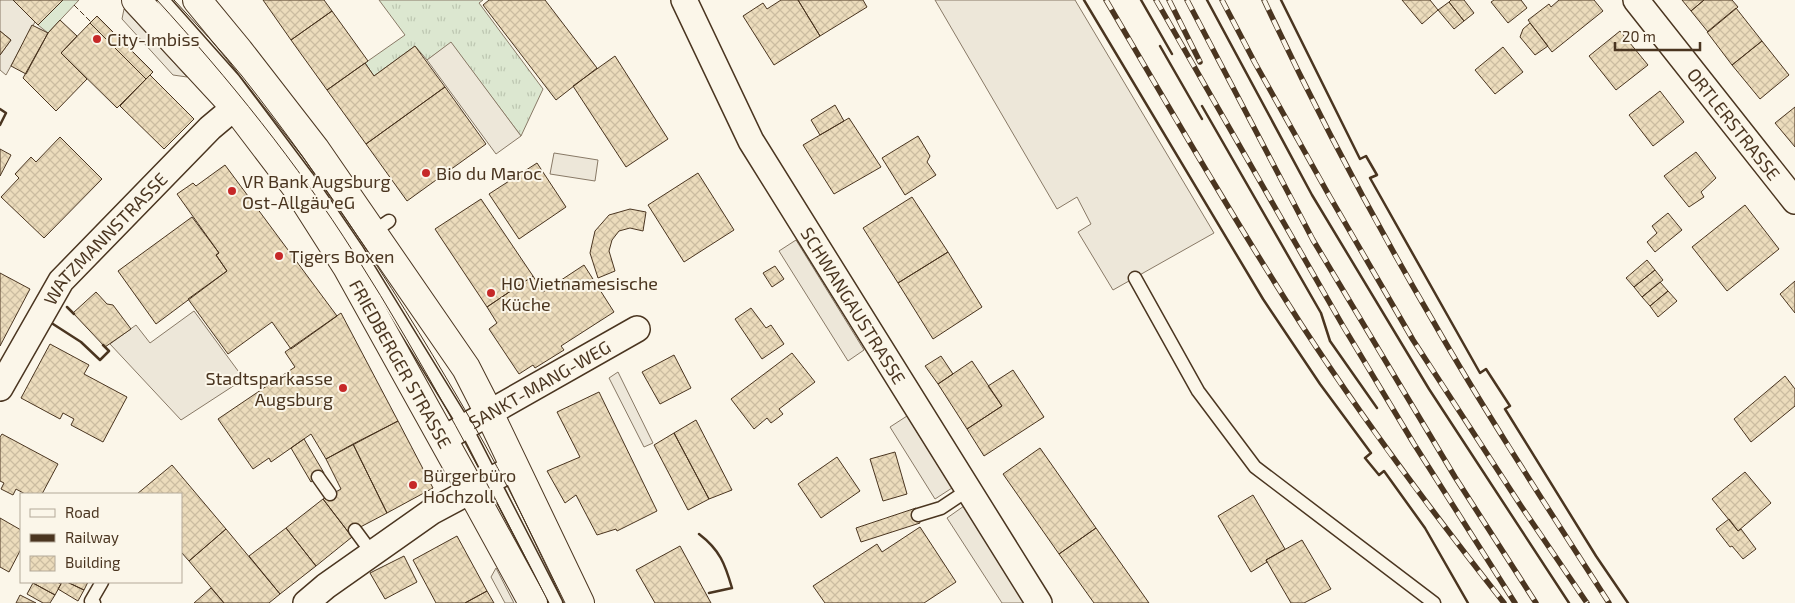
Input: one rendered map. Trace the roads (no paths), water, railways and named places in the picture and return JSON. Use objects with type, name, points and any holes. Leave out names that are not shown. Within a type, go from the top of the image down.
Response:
[{"type":"main road","name":"FRIEDBERGER STRASSE","points":[[136,0],[235,107],[296,187],[454,432],[493,478],[580,603]]},
{"type":"main road","name":"FRIEDBERGER STRASSE","points":[[196,0],[240,51],[315,149],[381,227],[466,368],[489,413],[493,478],[532,603]]},
{"type":"street","name":"SCHWANGAUSTRASSE","points":[[684,0],[751,141],[1039,603]]},
{"type":"street","name":"ORTLERSTRASSE","points":[[1636,0],[1795,201]]},
{"type":"street","name":"WATZMANNSTRASSE","points":[[0,388],[63,279],[210,128],[235,107]]},
{"type":"street","name":"SANKT-MANG-WEG","points":[[454,432],[636,329]]},
{"type":"street","points":[[306,603],[372,553],[431,512],[493,478]]},
{"type":"lane","points":[[163,0],[234,80],[307,177],[357,250],[454,432]]},
{"type":"lane","points":[[1135,278],[1198,391],[1255,467],[1434,603]]},
{"type":"lane","points":[[318,477],[330,494]]},
{"type":"lane","points":[[493,478],[556,603]]},
{"type":"lane","points":[[918,515],[941,508],[968,490]]},
{"type":"lane","points":[[355,530],[372,553]]},
{"type":"lane","points":[[94,603],[91,601],[101,583]]},
{"type":"tram line","points":[[157,0],[236,91],[286,154],[354,253],[456,426],[549,603]]},
{"type":"tram line","points":[[174,0],[242,76],[274,117],[305,159],[392,289],[485,444],[565,603]]},
{"type":"railway","points":[[1106,0],[1226,204],[1301,324],[1349,396],[1451,535],[1504,603]]},
{"type":"railway","points":[[1156,0],[1343,326],[1414,444],[1515,603]]},
{"type":"railway","points":[[1169,0],[1200,62]]},
{"type":"railway","points":[[1187,0],[1313,240],[1455,477],[1536,603]]},
{"type":"railway","points":[[1222,0],[1330,197],[1413,340],[1521,506],[1587,603]]},
{"type":"railway","points":[[1264,0],[1324,122],[1410,282],[1497,428],[1609,603]]},
{"type":"place","name":"City-Imbiss","points":[[97,39]]},
{"type":"place","name":"Bio du Maroc","points":[[426,173]]},
{"type":"place","name":"VR Bank Augsburg Ost-Allgäu eG","points":[[232,191]]},
{"type":"place","name":"Tigers Boxen","points":[[279,256]]},
{"type":"place","name":"HO Vietnamesische Küche","points":[[491,293]]},
{"type":"place","name":"Stadtsparkasse Augsburg","points":[[343,388]]},
{"type":"place","name":"Bürgerbüro Hochzoll","points":[[413,485]]}]
